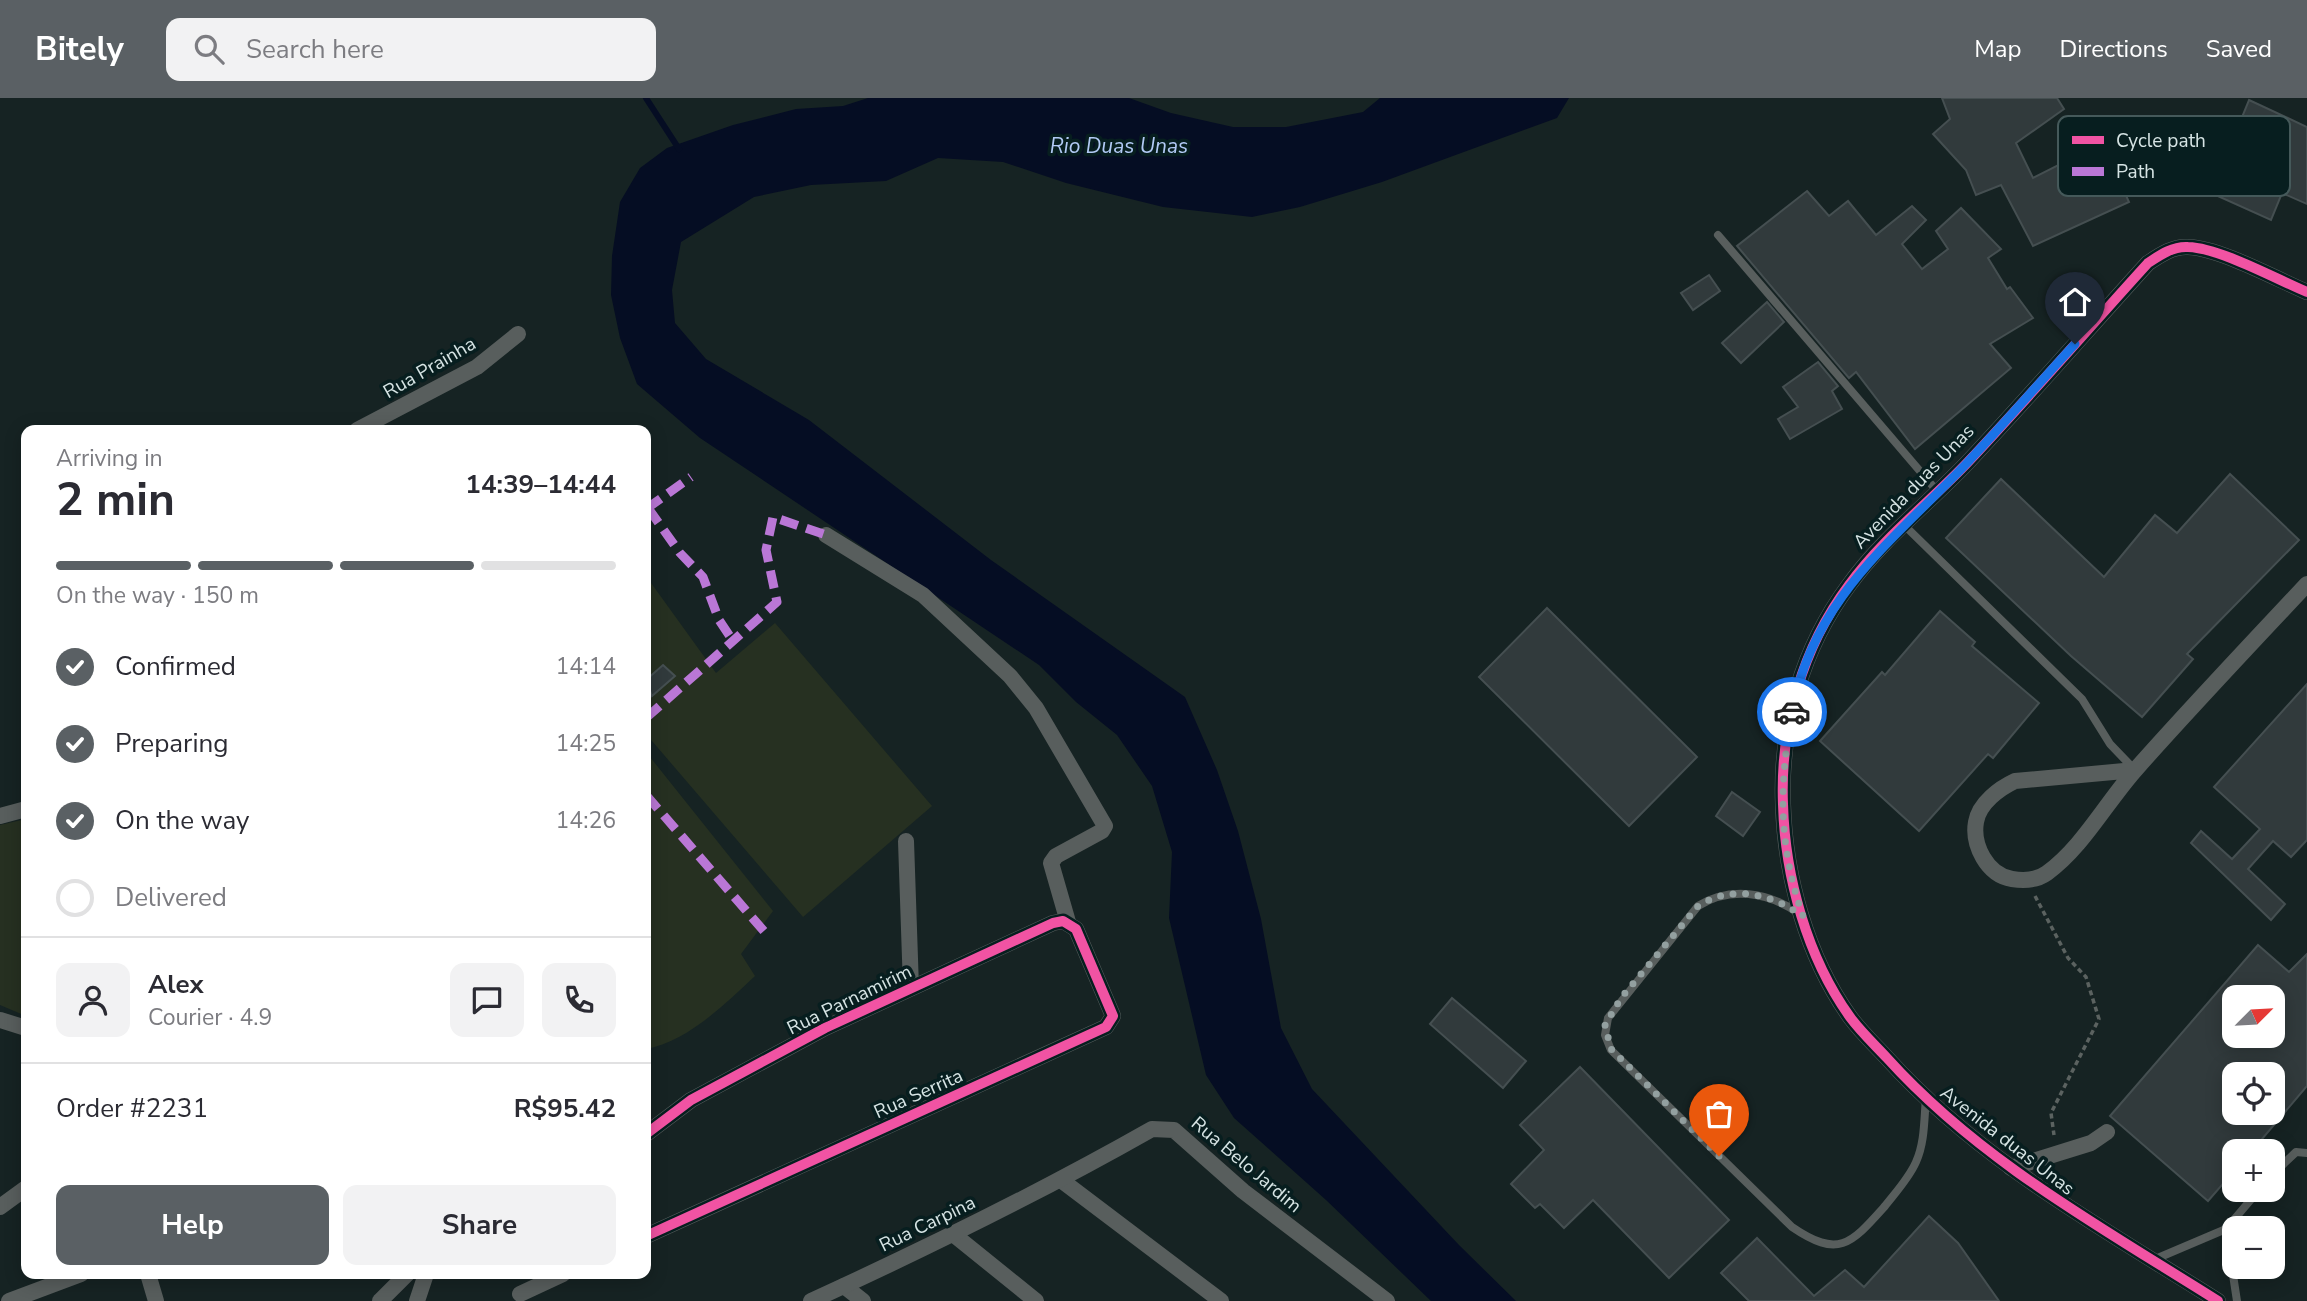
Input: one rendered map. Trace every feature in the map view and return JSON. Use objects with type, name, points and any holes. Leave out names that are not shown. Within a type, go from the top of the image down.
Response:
[{"type":"street","name":"Avenida duas Unas","points":[[2218,1301],[2044,1193],[1946,1119],[1851,1018],[1821,967],[1795,892],[1784,831],[1782,769],[1796,693],[1810,648],[1837,602],[1872,556],[1966,464],[2148,263],[2161,254],[2188,246],[2211,251],[2307,292]]},
{"type":"street","name":"Rua Prainha","points":[[367,425],[477,367],[518,334]]},
{"type":"street","points":[[826,535],[923,595],[1010,676],[1036,708],[1105,826],[1102,831],[1056,856],[1051,863],[1072,925]]},
{"type":"street","points":[[2135,770],[2015,781],[2001,787],[1985,804],[1976,821],[1978,847],[1986,864],[2005,878],[2027,881],[2045,875],[2063,860],[2135,770],[2307,584]]},
{"type":"street","points":[[0,816],[21,810]]},
{"type":"street","points":[[906,841],[911,988]]},
{"type":"street","name":"Rua Parnamirim","points":[[651,1131],[717,1085],[825,1028],[1053,923],[1072,925]]},
{"type":"street","name":"Rua Serrita","points":[[651,1234],[1105,1027],[1113,1016],[1072,925]]},
{"type":"street","points":[[0,1020],[21,1026]]},
{"type":"street","name":"Rua Belo Jardim","points":[[1061,1180],[1152,1129],[1174,1130],[1243,1191],[1387,1301]]},
{"type":"street","points":[[2011,1168],[2091,1143],[2107,1132]]},
{"type":"street","points":[[1061,1180],[1221,1301]]},
{"type":"street","name":"Rua Carpina","points":[[811,1301],[1061,1180]]},
{"type":"street","points":[[0,1207],[21,1192]]},
{"type":"street","points":[[953,1234],[1036,1301]]},
{"type":"street","points":[[9,1301],[68,1279]]},
{"type":"street","points":[[149,1279],[156,1301]]},
{"type":"street","points":[[380,1301],[402,1279]]},
{"type":"street","points":[[417,1301],[424,1279]]},
{"type":"street","points":[[517,1297],[530,1279]]},
{"type":"street","points":[[517,1297],[553,1279]]},
{"type":"street","points":[[844,1286],[863,1301]]},
{"type":"lane","points":[[1718,235],[1937,491]]},
{"type":"lane","points":[[1904,525],[2082,699],[2110,744],[2135,770]]},
{"type":"lane","points":[[1803,916],[1785,904],[1759,895],[1714,896],[1698,906],[1608,1018],[1605,1035],[1611,1049],[1792,1227],[1814,1242],[1829,1245],[1857,1237],[1900,1188],[1916,1163],[1922,1143],[1926,1098]]},
{"type":"lane","points":[[2285,1163],[2296,1152],[2307,1153]]},
{"type":"lane","points":[[2236,1216],[2249,1202]]},
{"type":"lane","points":[[2153,1261],[2222,1230]]},
{"type":"lane","points":[[2234,1279],[2237,1301]]},
{"type":"path","points":[[2027,881],[2068,958],[2086,977],[2099,1019],[2051,1113],[2056,1155]]},
{"type":"green space","points":[[651,583],[716,673],[775,623],[932,806],[803,917],[651,740]]},
{"type":"green space","points":[[651,758],[773,911],[741,954],[755,976],[705,1020],[661,1045],[651,1048]]},
{"type":"green space","points":[[21,820],[21,1014],[0,1005],[0,825]]},
{"type":"water","name":"Rio Duas Unas","points":[[868,98],[1129,98],[1171,113],[1233,127],[1286,127],[1363,112],[1380,98],[1569,98],[1557,118],[1382,182],[1300,207],[1252,217],[1163,207],[1066,183],[1003,162],[938,158],[886,181],[811,185],[754,197],[681,242],[672,290],[675,323],[706,359],[809,420],[991,560],[1185,697],[1217,770],[1238,831],[1261,919],[1281,1028],[1312,1089],[1459,1245],[1516,1301],[1431,1301],[1326,1200],[1234,1118],[1206,1075],[1169,918],[1172,852],[1152,786],[1117,735],[1076,702],[1039,665],[700,438],[637,384],[620,338],[611,295],[612,256],[620,202],[640,168],[667,148],[733,125],[796,109],[843,106]]},
{"type":"building","points":[[1942,98],[2057,98],[2064,109],[2016,143],[2033,178],[2058,165],[2058,196],[2126,196],[2129,202],[2033,246],[2001,185],[1976,195],[1966,170],[1933,134],[1950,119]]},
{"type":"building","points":[[2249,100],[2283,116],[2242,116]]},
{"type":"building","points":[[2290,119],[2307,127],[2307,204],[2289,196]]},
{"type":"building","points":[[1807,191],[1829,216],[1848,201],[1876,235],[1912,206],[1926,220],[1902,244],[1922,269],[1948,249],[1936,231],[1961,208],[2001,249],[1988,258],[2007,289],[2010,287],[2033,318],[1990,344],[2011,368],[1915,449],[1856,372],[1849,378],[1737,246]]},
{"type":"building","points":[[2218,196],[2281,196],[2271,220]]},
{"type":"building","points":[[1709,275],[1720,291],[1693,310],[1681,293]]},
{"type":"building","points":[[1767,302],[1784,322],[1741,363],[1722,343]]},
{"type":"building","points":[[1818,362],[1838,386],[1832,391],[1842,409],[1790,439],[1778,419],[1798,407],[1783,387]]},
{"type":"building","points":[[2230,474],[2299,540],[2187,654],[2193,659],[2142,717],[2071,656],[1946,538],[2001,479],[2104,577],[2155,515],[2177,533]]},
{"type":"building","points":[[1547,608],[1697,757],[1629,826],[1479,677]]},
{"type":"building","points":[[1940,611],[1975,642],[1972,646],[2039,703],[1993,758],[1988,754],[1919,831],[1820,741],[1882,672],[1885,675]]},
{"type":"building","points":[[663,665],[675,676],[652,696],[651,676]]},
{"type":"building","points":[[2307,684],[2307,840],[2291,857],[2273,841],[2248,869],[2285,904],[2271,920],[2191,843],[2201,831],[2232,859],[2260,829],[2214,787]]},
{"type":"building","points":[[1732,792],[1760,812],[1743,836],[1716,816]]},
{"type":"building","points":[[2258,945],[2289,972],[2307,954],[2307,1086],[2285,1112],[2285,1062],[2222,1062],[2222,1125],[2274,1125],[2262,1139],[2222,1139],[2222,1185],[2208,1201],[2110,1116],[2222,987],[2222,1048],[2286,1048],[2286,985],[2223,985]]},
{"type":"building","points":[[1452,998],[1526,1061],[1503,1088],[1430,1024]]},
{"type":"building","points":[[1580,1067],[1729,1220],[1669,1278],[1593,1200],[1564,1228],[1540,1204],[1535,1208],[1511,1184],[1544,1150],[1520,1125]]},
{"type":"building","points":[[1929,1216],[1958,1243],[1999,1301],[1749,1301],[1721,1273],[1757,1238],[1814,1296],[1845,1270],[1864,1287]]},
{"type":"waterway","points":[[646,98],[679,149]]},
{"type":"marked path","points":[[651,505],[691,477]]},
{"type":"marked path","points":[[651,512],[680,553],[703,577],[719,620],[733,641]]},
{"type":"marked path","points":[[651,714],[777,602],[766,550],[773,517],[826,535]]},
{"type":"marked path","points":[[651,801],[769,937]]},
{"type":"cycle path","points":[[2218,1301],[2086,1219],[2002,1161],[1923,1095],[1854,1023],[1822,969],[1810,942],[1794,888],[1788,860],[1783,804],[1785,746],[1797,689],[1807,661],[1818,635],[1849,585],[1891,537],[1991,437],[2148,263],[2177,248],[2201,249],[2232,258],[2307,292]]},
{"type":"cycle path","points":[[651,1130],[691,1100],[825,1028],[1053,923],[1063,921],[1076,929],[1113,1016],[1106,1027],[651,1234]]},
{"type":"way so far","points":[[1719,1156],[1611,1049],[1605,1035],[1605,1025],[1621,998],[1698,906],[1714,896],[1737,893],[1759,895],[1785,904],[1803,916],[1795,892],[1784,831],[1782,769],[1792,712]]},
{"type":"route","points":[[1792,712],[1810,648],[1849,584],[1872,556],[1966,464],[2075,344]]}]
